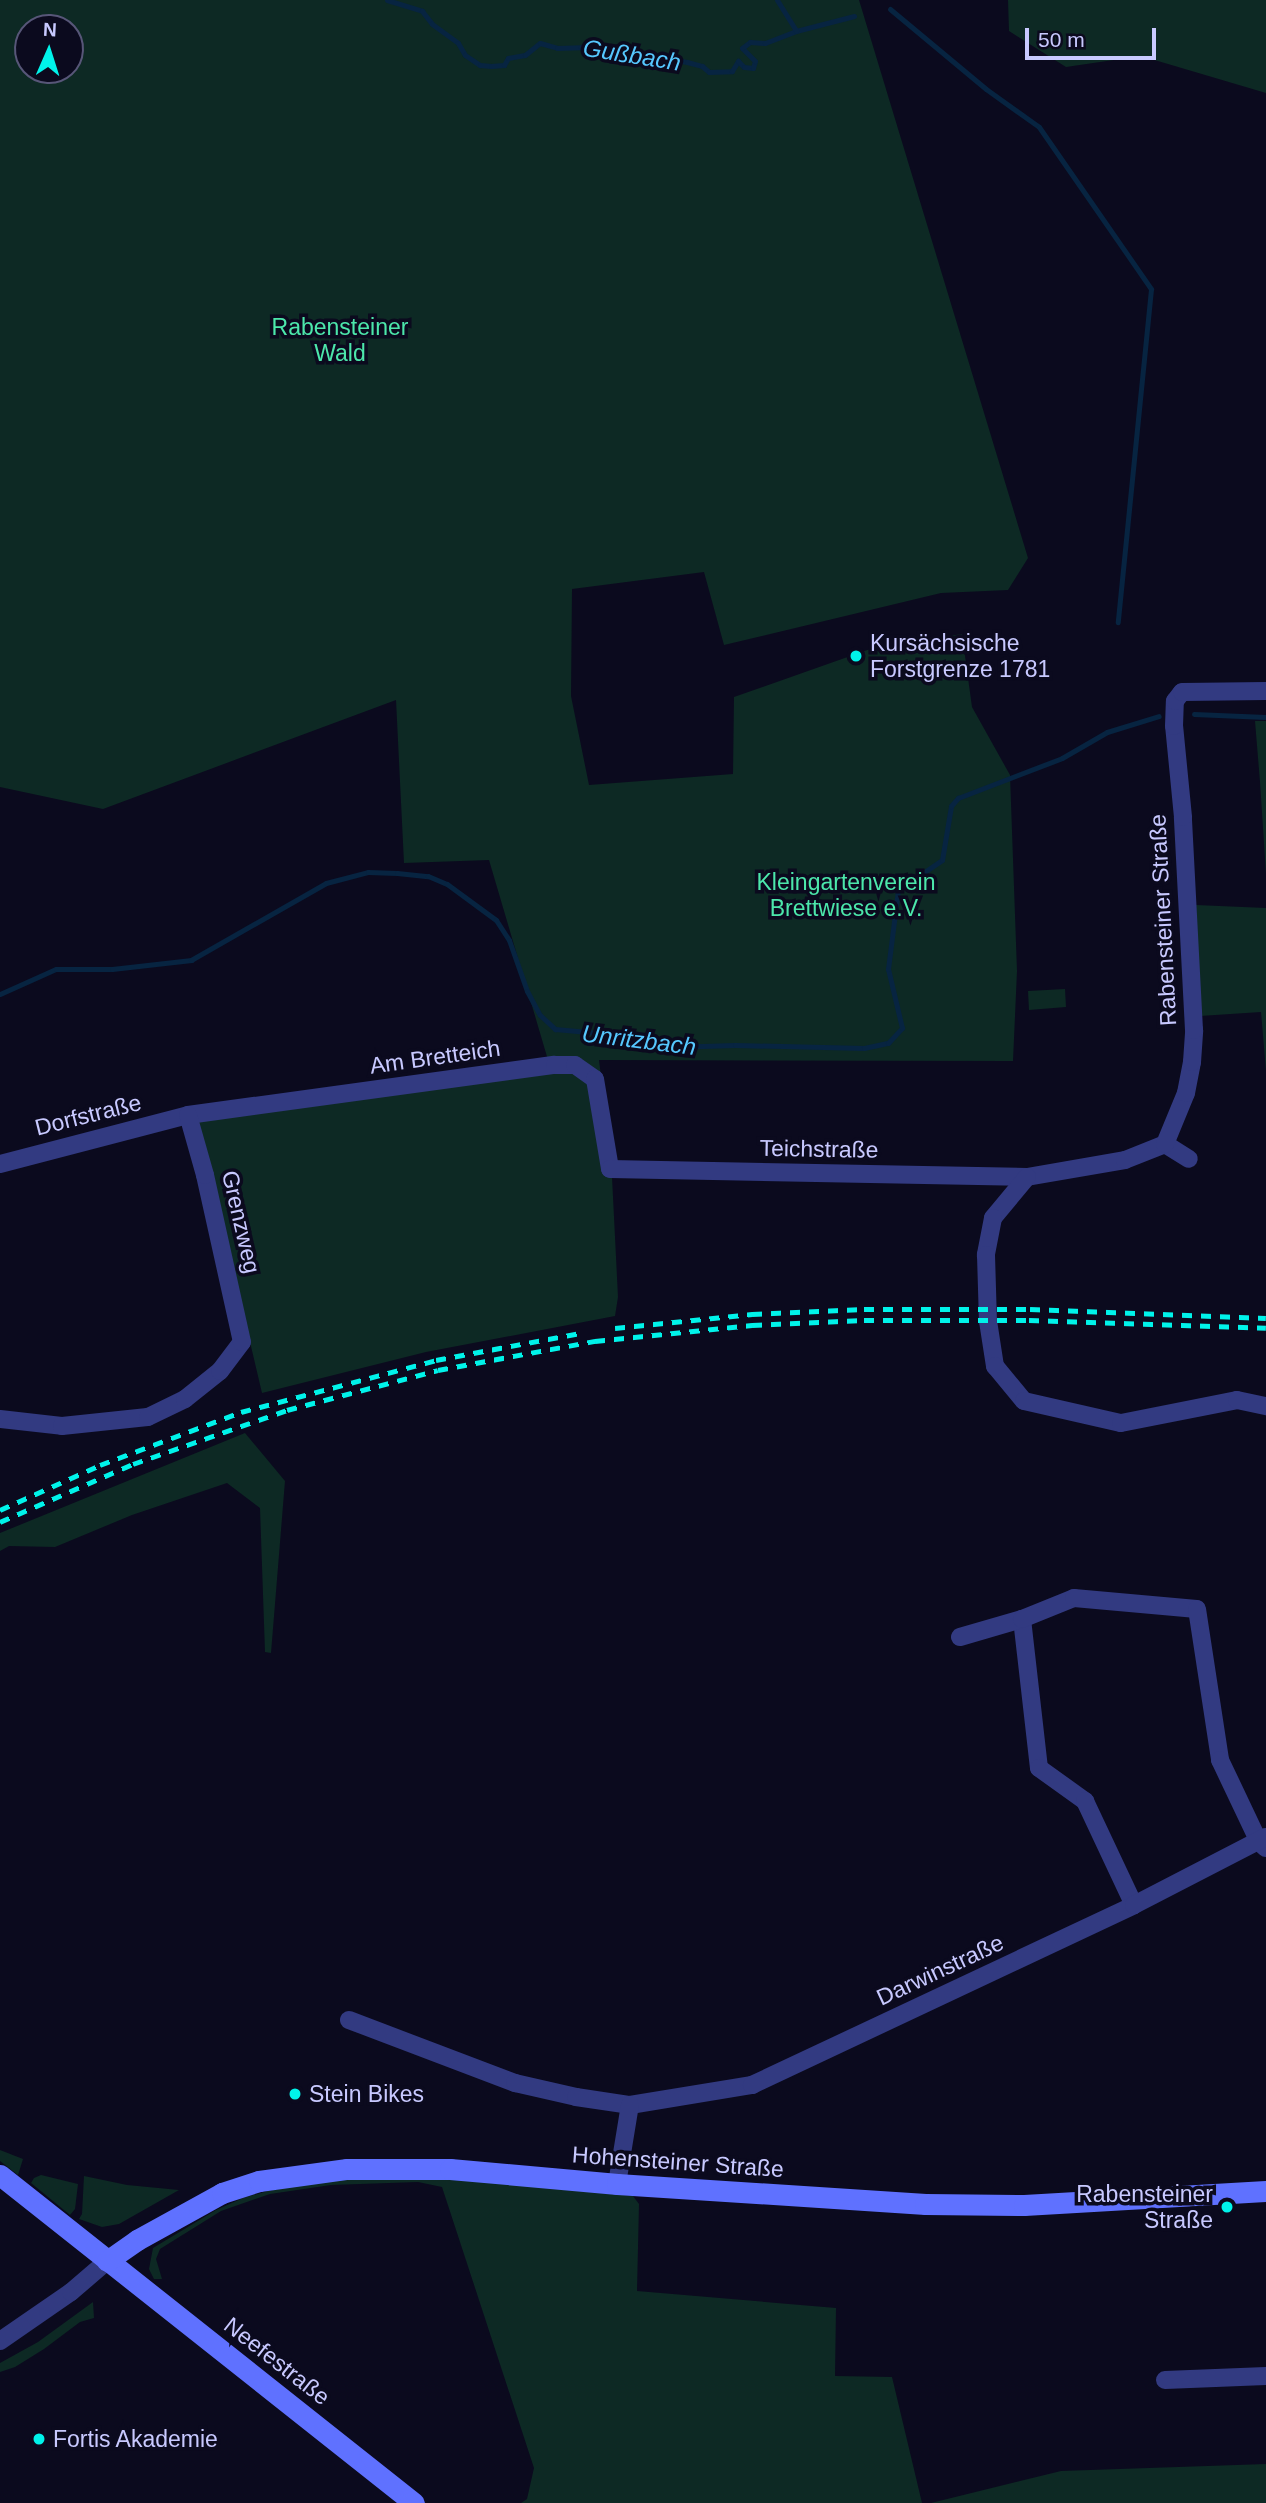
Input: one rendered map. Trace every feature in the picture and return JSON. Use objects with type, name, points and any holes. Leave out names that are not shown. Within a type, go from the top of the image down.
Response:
[{"type":"main road","name":"Hohensteiner Straße","points":[[107,2261],[137,2239],[222,2193],[259,2181],[347,2169],[450,2169],[617,2184],[925,2204],[1024,2205],[1266,2191]]},
{"type":"main road","name":"Neefestraße","points":[[0,2175],[414,2503]]},
{"type":"street","name":"Rabensteiner Straße","points":[[1164,1144],[1186,1093],[1194,1030],[1183,817],[1174,726],[1175,701],[1182,692],[1266,691]]},
{"type":"street","name":"Am Bretteich","points":[[188,1115],[555,1065],[575,1065],[595,1079],[610,1169]]},
{"type":"street","name":"Dorfstraße","points":[[0,1164],[188,1115]]},
{"type":"street","name":"Grenzweg","points":[[0,1419],[62,1426],[148,1417],[185,1399],[220,1371],[242,1342],[205,1175],[188,1115]]},
{"type":"street","points":[[1189,1159],[1164,1144],[1125,1160],[1027,1177],[993,1218],[986,1255],[988,1321],[995,1366],[1024,1401],[1121,1423],[1237,1400],[1266,1406]]},
{"type":"street","name":"Teichstraße","points":[[610,1169],[1027,1177]]},
{"type":"street","points":[[960,1637],[1023,1619],[1074,1598],[1197,1609],[1220,1760],[1264,1842]]},
{"type":"street","points":[[1023,1619],[1040,1768],[1085,1801],[1134,1905]]},
{"type":"street","name":"Darwinstraße","points":[[349,2020],[515,2083],[576,2097],[630,2105],[752,2085],[1264,1842]]},
{"type":"street","points":[[617,2184],[630,2105]]},
{"type":"street","points":[[0,2341],[71,2292],[107,2261]]},
{"type":"street","points":[[1165,2380],[1266,2376]]},
{"type":"green space","name":"Rabensteiner Wald","points":[[0,0],[859,0],[1028,558],[1008,590],[941,593],[724,645],[704,572],[572,589],[571,696],[589,785],[733,774],[734,697],[873,648],[962,634],[972,707],[1010,775],[1017,971],[1013,1061],[599,1060],[611,1157],[618,1297],[615,1316],[426,1352],[262,1393],[195,1108],[548,1060],[489,860],[404,863],[396,700],[103,809],[0,787]]},
{"type":"green space","points":[[1008,0],[1266,0],[1266,93],[1141,56],[1066,67],[1009,31]]},
{"type":"green space","points":[[1255,721],[1266,721],[1266,874],[1260,782]]},
{"type":"green space","points":[[1196,905],[1266,908],[1266,1071],[1261,1012],[1200,1016]]},
{"type":"green space","points":[[1065,989],[1066,1007],[1029,1010],[1028,991]]},
{"type":"green space","points":[[245,1433],[285,1481],[271,1653],[265,1652],[260,1508],[227,1483],[132,1515],[55,1547],[9,1546],[0,1551],[0,1533]]},
{"type":"green space","points":[[0,2150],[23,2159],[18,2175],[0,2161]]},
{"type":"green space","points":[[41,2175],[78,2184],[75,2209],[70,2215],[31,2183]]},
{"type":"green space","points":[[84,2176],[127,2185],[179,2190],[119,2224],[102,2227],[79,2219],[82,2214]]},
{"type":"green space","points":[[437,2177],[633,2196],[639,2204],[637,2291],[836,2308],[835,2376],[892,2377],[922,2503],[521,2503],[527,2499],[534,2468],[442,2187],[418,2182],[331,2185],[270,2194],[221,2211],[160,2249],[156,2259],[162,2279],[154,2279],[149,2269],[153,2248],[216,2210],[243,2198],[335,2179]]},
{"type":"green space","points":[[93,2302],[94,2318],[80,2322],[44,2349],[15,2367],[0,2372],[0,2363],[38,2342]]},
{"type":"green space","points":[[1266,2464],[1266,2503],[931,2503],[1061,2471]]},
{"type":"waterway","name":"Gußbach","points":[[387,0],[422,11],[432,24],[458,43],[465,55],[480,65],[491,66],[504,65],[508,58],[525,55],[540,43],[557,48],[581,47],[599,55],[636,54],[687,62],[702,66],[709,72],[732,71],[738,61],[744,67],[753,68],[755,61],[742,48],[750,42],[765,43],[796,31],[854,16]]},
{"type":"waterway","points":[[777,0],[796,31]]},
{"type":"waterway","points":[[890,9],[986,89],[1039,127],[1151,289],[1118,622]]},
{"type":"waterway","name":"Unritzbach","points":[[1194,714],[1266,717]]},
{"type":"waterway","name":"Unritzbach","points":[[0,994],[56,969],[112,969],[191,960],[326,883],[368,872],[397,873],[428,876],[447,884],[496,920],[509,940],[527,991],[540,1015],[555,1029],[599,1033],[671,1047],[735,1045],[864,1048],[888,1043],[902,1028],[888,969],[898,890],[942,860],[951,806],[958,798],[1062,758],[1107,732],[1159,716]]},
{"type":"railway","points":[[615,1328],[752,1314],[864,1309],[1030,1309],[1266,1318]]},
{"type":"railway","points":[[0,1522],[133,1464],[287,1410],[438,1370],[595,1341],[752,1325],[864,1320],[1029,1320],[1266,1328]]},
{"type":"railway","points":[[0,1510],[100,1465],[241,1412],[436,1360],[580,1333]]},
{"type":"place","name":"Kursächsische Forstgrenze 1781","points":[[856,656]]},
{"type":"place","name":"Stein Bikes","points":[[295,2094]]},
{"type":"place","name":"Rabensteiner Straße","points":[[1227,2207]]},
{"type":"place","name":"Fortis Akademie","points":[[39,2439]]},
{"type":"park label","name":"Kleingartenverein Brettwiese e.V.","points":[[846,895]]}]
